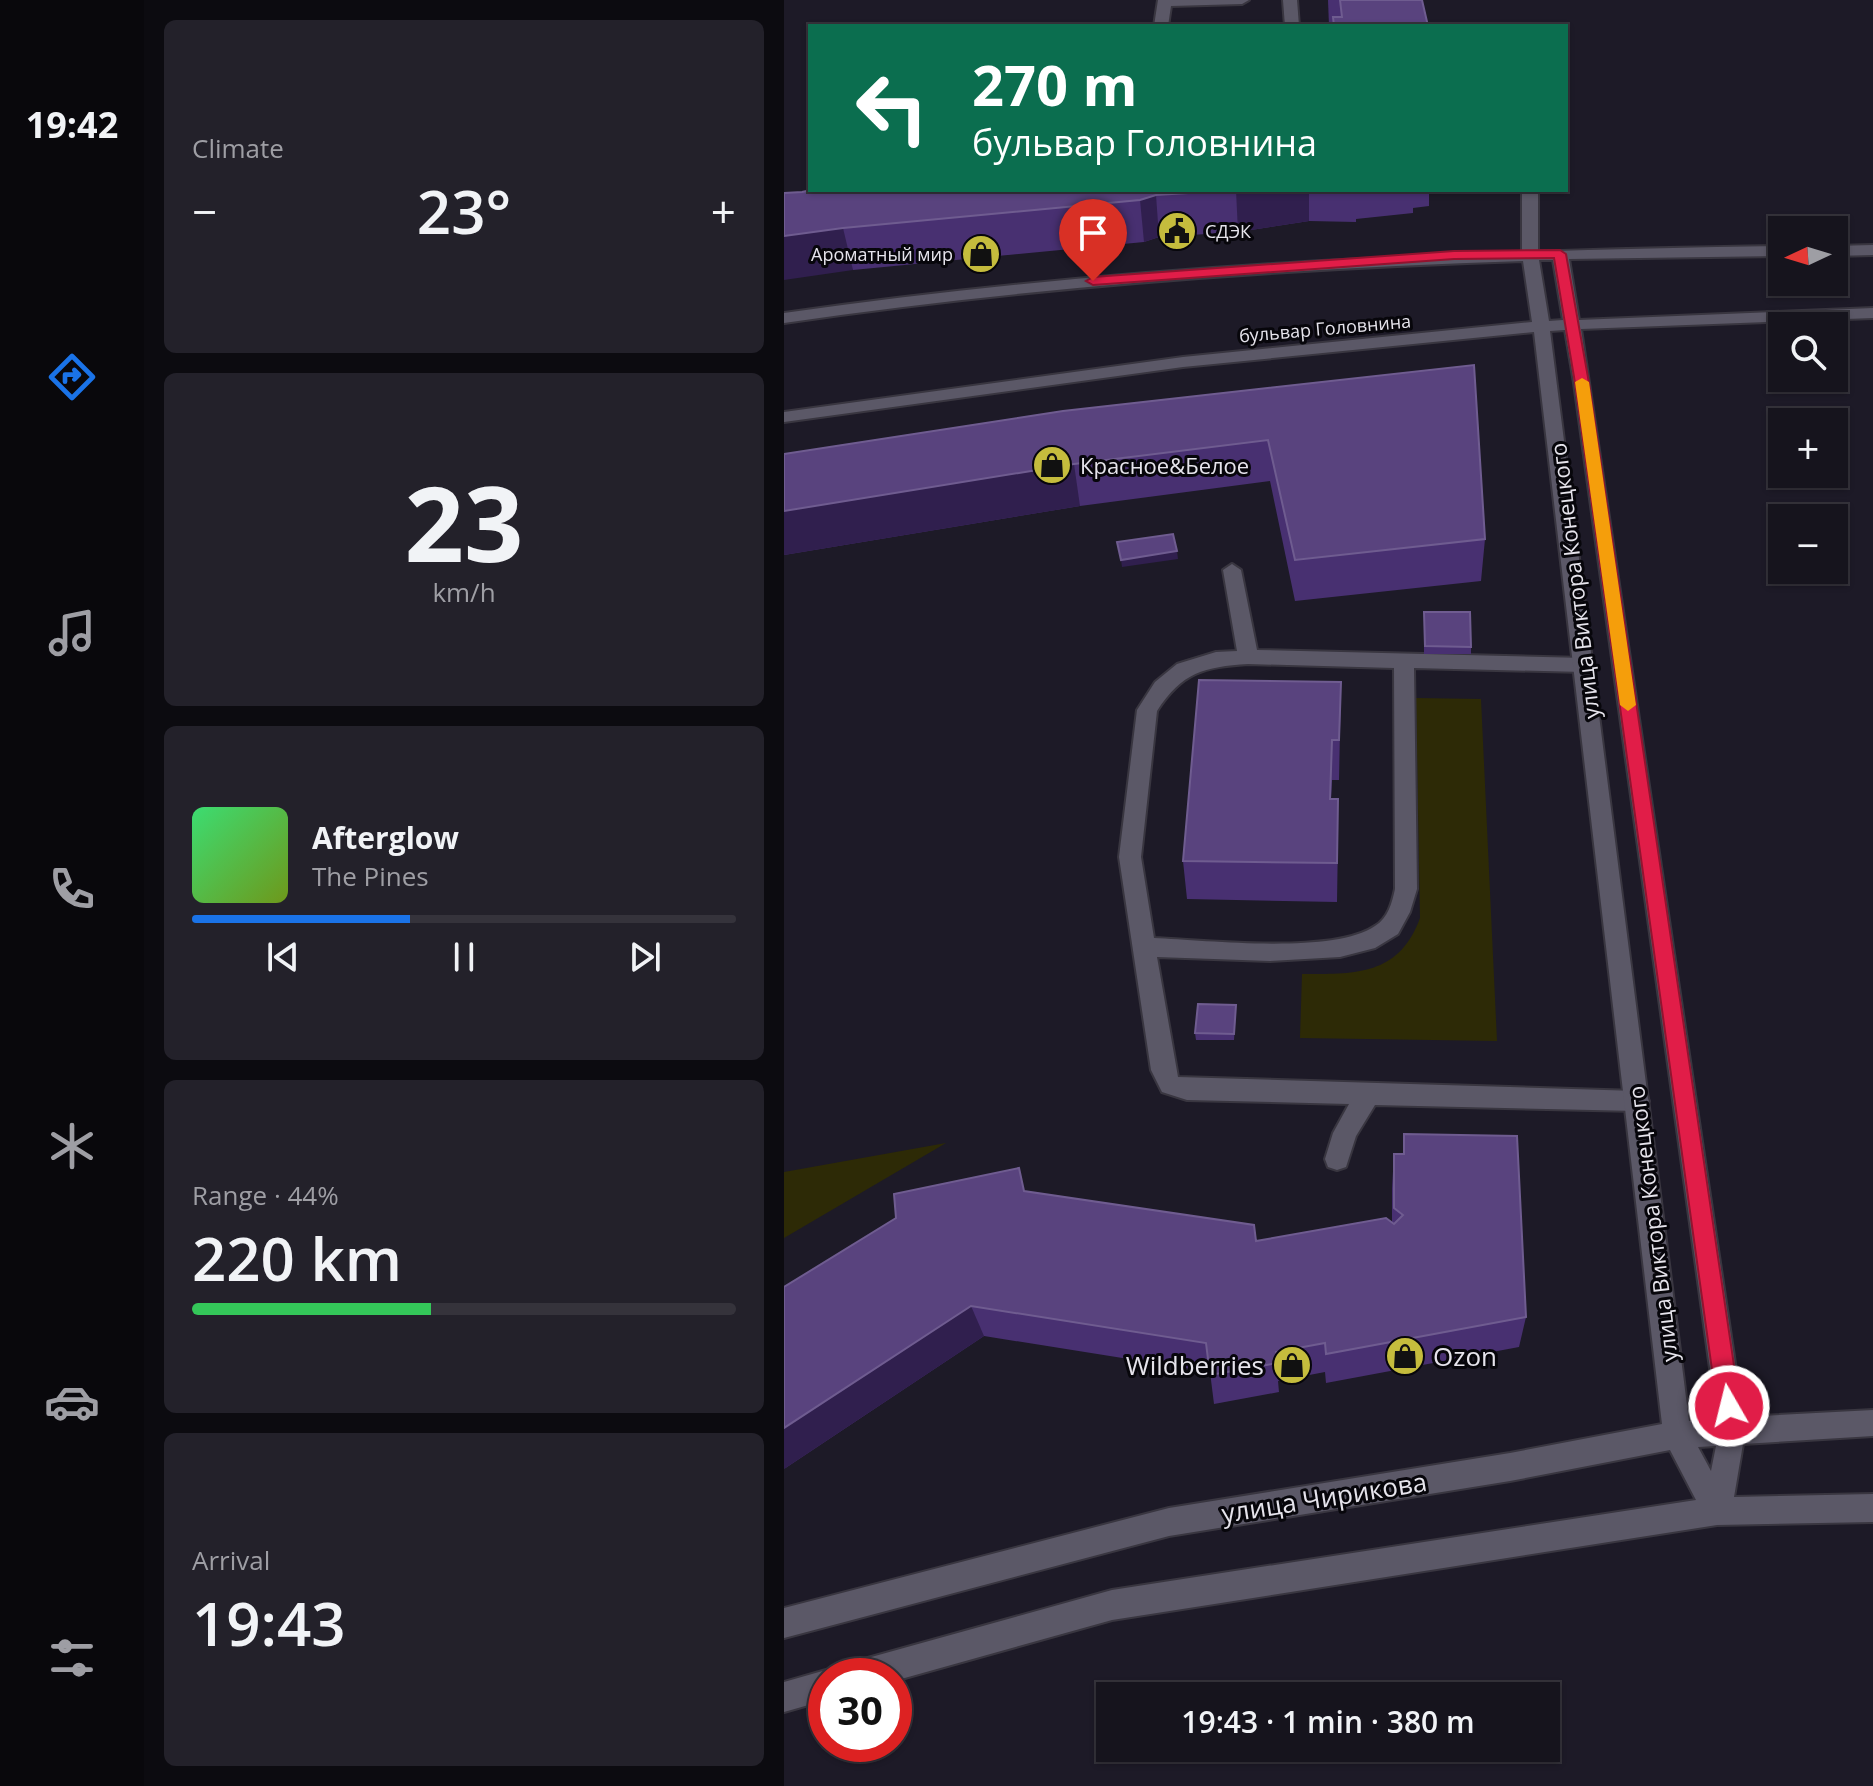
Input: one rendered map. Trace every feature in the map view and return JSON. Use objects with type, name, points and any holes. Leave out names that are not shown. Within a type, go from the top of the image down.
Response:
[{"type":"street","points":[[1161,24],[1165,1],[1242,0]]},
{"type":"street","points":[[1290,0],[1292,24]]},
{"type":"street","name":"улица Виктора Конецкого","points":[[1530,192],[1530,254],[1542,326],[1677,1435],[1717,1511]]},
{"type":"street","points":[[1848,251],[1873,250]]},
{"type":"street","points":[[784,318],[977,292],[1180,272],[1530,254],[1768,251]]},
{"type":"street","name":"улица Виктора Конецкого","points":[[1560,254],[1573,324],[1732,1432],[1717,1511]]},
{"type":"street","name":"бульвар Головнина","points":[[784,417],[1183,362],[1542,326],[1873,313]]},
{"type":"street","points":[[1232,570],[1248,657]]},
{"type":"street","points":[[1584,665],[1248,657],[1216,659],[1184,669],[1162,687],[1147,710],[1130,857],[1163,1070],[1170,1085],[1187,1090],[1637,1101]]},
{"type":"street","points":[[1144,947],[1328,950],[1359,947],[1384,934],[1401,913],[1406,889],[1404,663]]},
{"type":"street","points":[[1337,1159],[1345,1133],[1368,1095]]},
{"type":"street","name":"улица Чирикова","points":[[784,1623],[1169,1522],[1510,1467],[1677,1435],[1873,1423]]},
{"type":"street","points":[[912,1661],[1112,1605],[1717,1511],[1873,1508]]},
{"type":"street","points":[[784,1697],[808,1690]]},
{"type":"shaded area","points":[[1416,698],[1481,699],[1497,1041],[1300,1038],[1302,974],[1357,972],[1373,968],[1400,951],[1420,918]]},
{"type":"shaded area","points":[[946,1143],[784,1238],[784,1172]]},
{"type":"building","points":[[1340,0],[1422,0],[1428,24],[1334,24],[1333,17],[1342,17]]},
{"type":"building","points":[[1205,192],[784,236],[784,193]]},
{"type":"building","points":[[1474,365],[1485,539],[1295,560],[1268,440],[1074,464],[784,511],[784,454],[1063,411]]},
{"type":"building","points":[[1173,534],[1177,551],[1121,560],[1117,542]]},
{"type":"building","points":[[1424,612],[1470,612],[1471,647],[1425,646]]},
{"type":"building","points":[[1199,680],[1341,682],[1339,740],[1332,740],[1330,799],[1338,799],[1337,863],[1183,861]]},
{"type":"building","points":[[1198,1004],[1236,1005],[1234,1034],[1195,1033]]},
{"type":"building","points":[[1404,1134],[1517,1136],[1526,1317],[1326,1354],[1325,1343],[1276,1352],[1277,1363],[1210,1375],[1206,1343],[971,1306],[784,1428],[784,1287],[896,1218],[894,1194],[1019,1168],[1024,1191],[1254,1225],[1256,1241],[1386,1218],[1394,1224],[1403,1215],[1394,1208],[1394,1154],[1404,1154]]},
{"type":"slow traffic","points":[[1582,382],[1628,705]]},
{"type":"place","name":"СДЭК","points":[[1177,231]]},
{"type":"place","name":"Ароматный мир","points":[[981,254]]},
{"type":"place","name":"Красное&Белое","points":[[1052,465]]},
{"type":"place","name":"Ozon","points":[[1405,1356]]},
{"type":"place","name":"Wildberries","points":[[1292,1365]]},
{"type":"route","points":[[1093,281],[1180,272],[1454,255],[1560,254],[1582,383],[1729,1406]]}]
